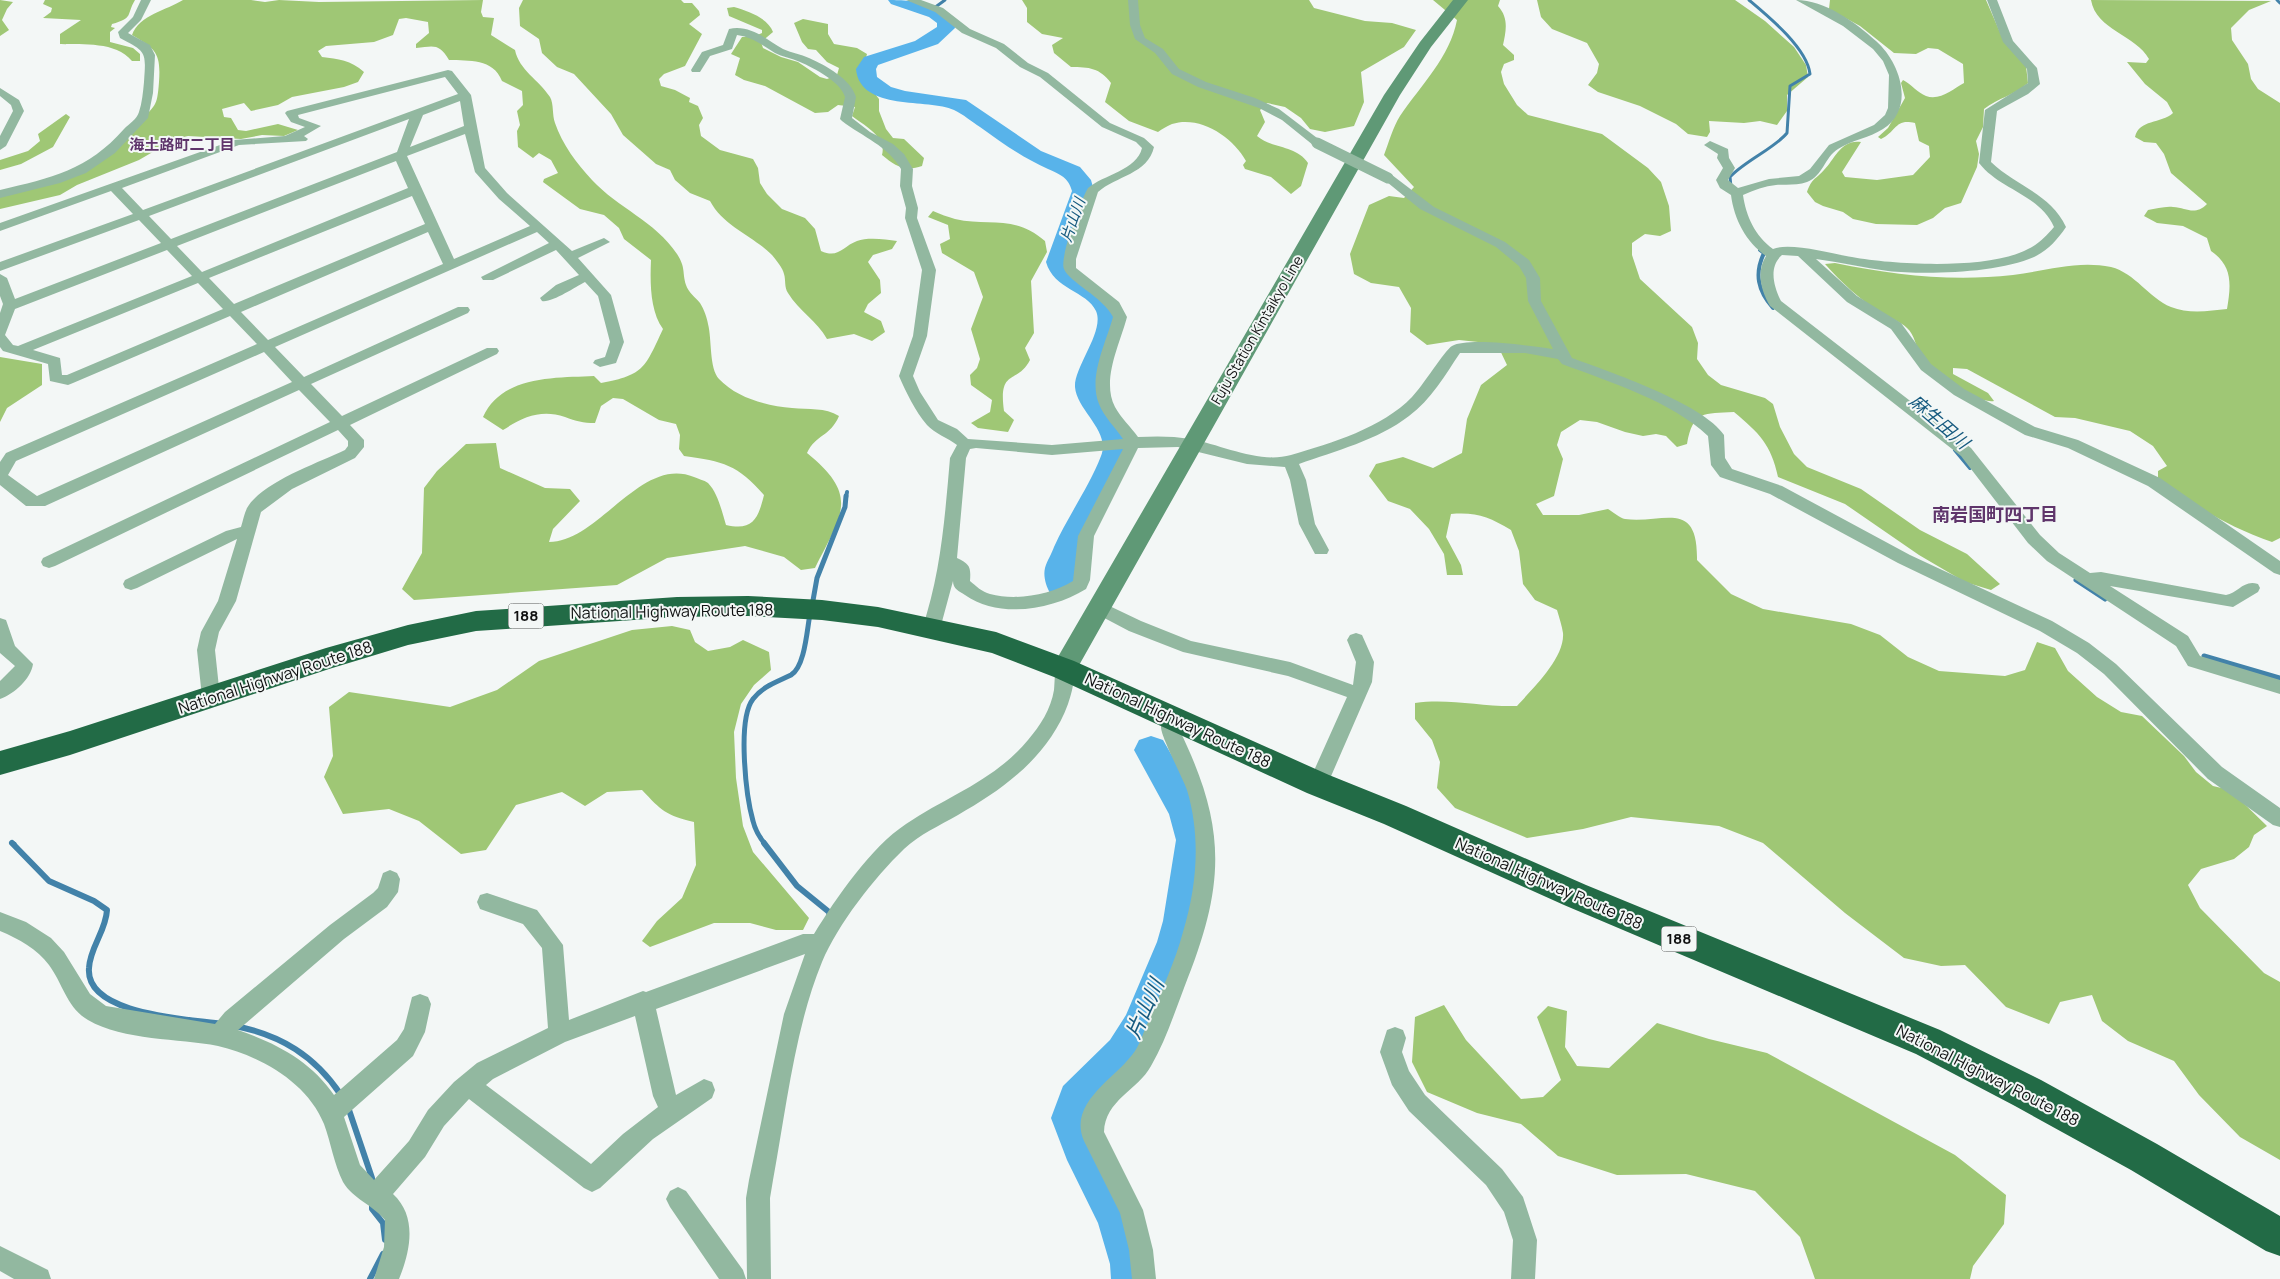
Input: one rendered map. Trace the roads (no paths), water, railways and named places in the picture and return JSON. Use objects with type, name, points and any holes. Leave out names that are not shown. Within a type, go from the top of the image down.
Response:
[{"type":"highway","name":"National Highway Route 188","points":[[0,763],[70,743],[326,659],[408,635],[476,621],[677,607],[748,606],[831,611],[878,617],[996,643],[1064,669],[1318,784],[1395,815],[1575,895],[1928,1042],[2028,1093],[2144,1157],[2280,1237]]},
{"type":"main road","name":"Fuju Station Kintaikyo Line","points":[[1064,669],[1392,95],[1424,45],[1461,0]]},
{"type":"street","points":[[0,194],[55,180],[87,167],[112,150],[144,116],[147,108],[146,98],[150,81],[150,54],[144,46],[124,36],[123,32],[138,18],[146,0]]},
{"type":"street","points":[[911,0],[939,10],[962,28],[1000,46],[1024,65],[1044,75],[1106,125],[1140,140],[1148,147],[1148,154],[1144,160],[1136,166],[1115,175],[1092,191],[1069,259],[1070,269],[1114,305],[1120,316],[1104,373],[1102,392],[1106,404],[1131,438],[1121,446]]},
{"type":"street","points":[[1133,0],[1135,26],[1140,39],[1156,49],[1167,65],[1177,73],[1199,84],[1257,102],[1296,123],[1307,136],[1317,143],[1402,186],[1430,210],[1511,251],[1524,263],[1531,274],[1534,284],[1533,297],[1562,355],[1575,366],[1636,387],[1700,420],[1716,435],[1717,458],[1719,465],[1726,473],[1776,490],[1904,559],[2046,626],[2083,648],[2110,669],[2215,773],[2280,818]]},
{"type":"street","points":[[1710,145],[1724,152],[1723,158],[1729,168],[1722,180],[1724,186],[1737,193],[1758,185],[1780,180],[1800,181],[1809,177],[1817,171],[1830,149],[1881,125],[1891,116],[1898,84],[1882,51],[1828,12],[1800,0]]},
{"type":"street","points":[[1992,0],[2008,42],[2032,68],[2034,84],[2027,91],[1997,105],[1991,110],[1988,117],[1985,163],[2048,208],[2058,219],[2060,227],[2053,237],[2039,249],[2015,260],[1919,269],[1889,267],[1779,251],[1773,255],[1766,276],[1767,288],[1775,303],[1966,452],[2034,539],[2053,557],[2182,641],[2194,660],[2280,687]]},
{"type":"street","points":[[696,70],[706,54],[728,47],[733,31],[748,33],[779,51],[805,60],[842,83],[847,88],[851,102],[846,119],[866,134],[889,146],[900,157],[907,168],[906,186],[907,197],[912,208],[911,218],[929,270],[920,336],[908,364],[906,376],[913,392],[933,423],[952,433],[965,444],[976,443],[1052,450],[1121,446],[1163,441],[1191,445],[1273,464],[1290,462],[1385,424],[1402,414],[1414,404],[1456,350],[1463,347],[1525,349],[1562,355]]},
{"type":"street","points":[[290,138],[315,126],[295,120],[291,113],[448,73],[465,95],[479,170],[503,196],[558,244],[604,295],[617,342],[610,360],[600,363]]},
{"type":"street","points":[[0,91],[19,110],[16,120],[3,135],[0,146]]},
{"type":"street","points":[[0,268],[465,95]]},
{"type":"street","points":[[0,106],[13,102]]},
{"type":"street","points":[[418,112],[401,156],[450,265]]},
{"type":"street","points":[[10,306],[470,128]]},
{"type":"street","points":[[0,227],[238,142],[290,138],[332,144]]},
{"type":"street","points":[[114,187],[198,278],[356,440],[356,447],[350,454],[277,491],[261,502],[254,510],[227,601],[210,632],[206,650],[211,697]]},
{"type":"street","points":[[19,351],[415,190]]},
{"type":"street","points":[[1737,193],[1741,216],[1757,241],[1773,255]]},
{"type":"street","points":[[0,338],[8,348],[56,361],[55,378],[68,380],[432,226]]},
{"type":"street","points":[[463,310],[39,502],[32,502],[0,476],[12,457],[538,227]]},
{"type":"street","points":[[570,257],[604,242]]},
{"type":"street","points":[[488,277],[558,244]]},
{"type":"street","points":[[1803,254],[1852,299],[1867,310],[1896,326],[1926,368],[1959,392],[2030,431],[2074,444],[2154,482],[2280,569]]},
{"type":"street","points":[[547,298],[561,288],[588,276]]},
{"type":"street","points":[[0,278],[10,306],[0,332]]},
{"type":"street","points":[[49,562],[492,351]]},
{"type":"street","points":[[931,629],[950,562],[958,458],[965,444]]},
{"type":"street","points":[[950,562],[963,568],[961,584],[989,600],[1034,602],[1050,599],[1080,585],[1084,575],[1081,563],[1084,541],[1113,481],[1128,459],[1121,446]]},
{"type":"street","points":[[1290,462],[1298,480],[1307,524],[1321,550]]},
{"type":"street","points":[[131,584],[232,535],[247,531]]},
{"type":"street","points":[[2086,579],[2088,577],[2101,578],[2226,601],[2233,600],[2252,588]]},
{"type":"street","points":[[1099,607],[1135,626],[1189,646],[1290,669],[1358,694]]},
{"type":"street","points":[[0,625],[7,650],[24,664],[23,672],[0,692]]},
{"type":"street","points":[[1318,784],[1364,682],[1365,662],[1356,640]]},
{"type":"street","points":[[759,1279],[758,1198],[760,1180],[800,992],[820,944],[832,924],[864,883],[907,834],[960,804],[1016,767],[1038,742],[1050,723],[1062,695],[1064,669]]},
{"type":"street","points":[[1144,1279],[1141,1250],[1131,1210],[1092,1133],[1091,1122],[1097,1105],[1131,1074],[1143,1058],[1191,945],[1200,912],[1206,839],[1199,799],[1170,730],[1172,718]]},
{"type":"street","points":[[220,1036],[233,1019],[337,932],[380,900],[388,892],[390,879]]},
{"type":"street","points":[[487,902],[530,917],[552,945],[559,1034]]},
{"type":"street","points":[[0,921],[22,929],[48,947],[62,966],[79,999],[93,1011],[115,1020],[220,1036],[257,1046],[277,1056],[316,1090],[332,1112],[352,1175],[363,1189],[376,1196],[394,1214],[398,1239],[390,1273],[386,1279]]},
{"type":"street","points":[[376,1196],[417,1149],[436,1118],[485,1071],[559,1034],[643,1001],[803,944],[820,944]]},
{"type":"street","points":[[643,1001],[664,1096],[671,1110]]},
{"type":"street","points":[[332,1112],[405,1048],[414,1032],[420,1004]]},
{"type":"street","points":[[1395,1038],[1391,1052],[1400,1077],[1417,1103],[1494,1177],[1514,1206],[1525,1240],[1523,1279]]},
{"type":"street","points":[[471,1083],[480,1095],[592,1180],[628,1143],[671,1110],[704,1090]]},
{"type":"street","points":[[678,1199],[734,1279]]},
{"type":"street","points":[[0,1258],[39,1279]]},
{"type":"waterway","name":"片山川","points":[[897,0],[935,13],[946,21],[946,28],[939,35],[922,45],[871,61],[866,69],[867,79],[884,91],[902,97],[959,104],[1034,155],[1072,172],[1080,180],[1083,191],[1058,262],[1061,272],[1100,300],[1109,312],[1109,325],[1088,385],[1094,404],[1113,434],[1116,443],[1116,454],[1074,535],[1060,568],[1061,585]]},
{"type":"waterway","points":[[930,11],[945,0]]},
{"type":"waterway","name":"麻生田川","points":[[1731,187],[1730,177],[1732,175],[1787,133],[1790,86],[1810,74],[1802,54],[1786,33],[1749,0]]},
{"type":"waterway","points":[[2277,0],[2280,3]]},
{"type":"waterway","name":"麻生田川","points":[[1760,250],[1764,253],[1759,268],[1759,282],[1764,295],[1773,308]]},
{"type":"waterway","name":"麻生田川","points":[[1955,450],[1970,468]]},
{"type":"waterway","points":[[846,498],[847,492]]},
{"type":"waterway","points":[[812,606],[817,578],[845,507],[846,496]]},
{"type":"waterway","name":"麻生田川","points":[[2076,580],[2105,599]]},
{"type":"waterway","points":[[765,844],[754,824],[750,809],[744,758],[745,723],[748,709],[753,699],[775,682],[796,671],[802,656],[810,614]]},
{"type":"waterway","name":"麻生田川","points":[[2204,656],[2280,678]]},
{"type":"waterway","name":"片山川","points":[[1133,1279],[1132,1264],[1118,1217],[1082,1145],[1072,1118],[1077,1100],[1124,1054],[1140,1028],[1176,942],[1182,921],[1194,840],[1186,812],[1151,750]]},
{"type":"waterway","points":[[14,844],[12,843],[49,881],[94,901],[107,910],[104,925],[92,953],[89,968],[92,984],[103,996],[142,1012],[222,1024]]},
{"type":"waterway","points":[[764,843],[797,886],[829,912],[830,918]]},
{"type":"waterway","points":[[235,1026],[267,1035],[296,1049],[320,1069],[341,1095]]},
{"type":"waterway","points":[[348,1107],[372,1178],[372,1184]]},
{"type":"waterway","points":[[372,1203],[372,1209],[383,1223],[385,1240]]},
{"type":"waterway","points":[[370,1279],[383,1254]]},
{"type":"district","name":"海土路町二丁目","points":[[182,145]]},
{"type":"district","name":"南岩国町四丁目","points":[[1995,515]]}]
